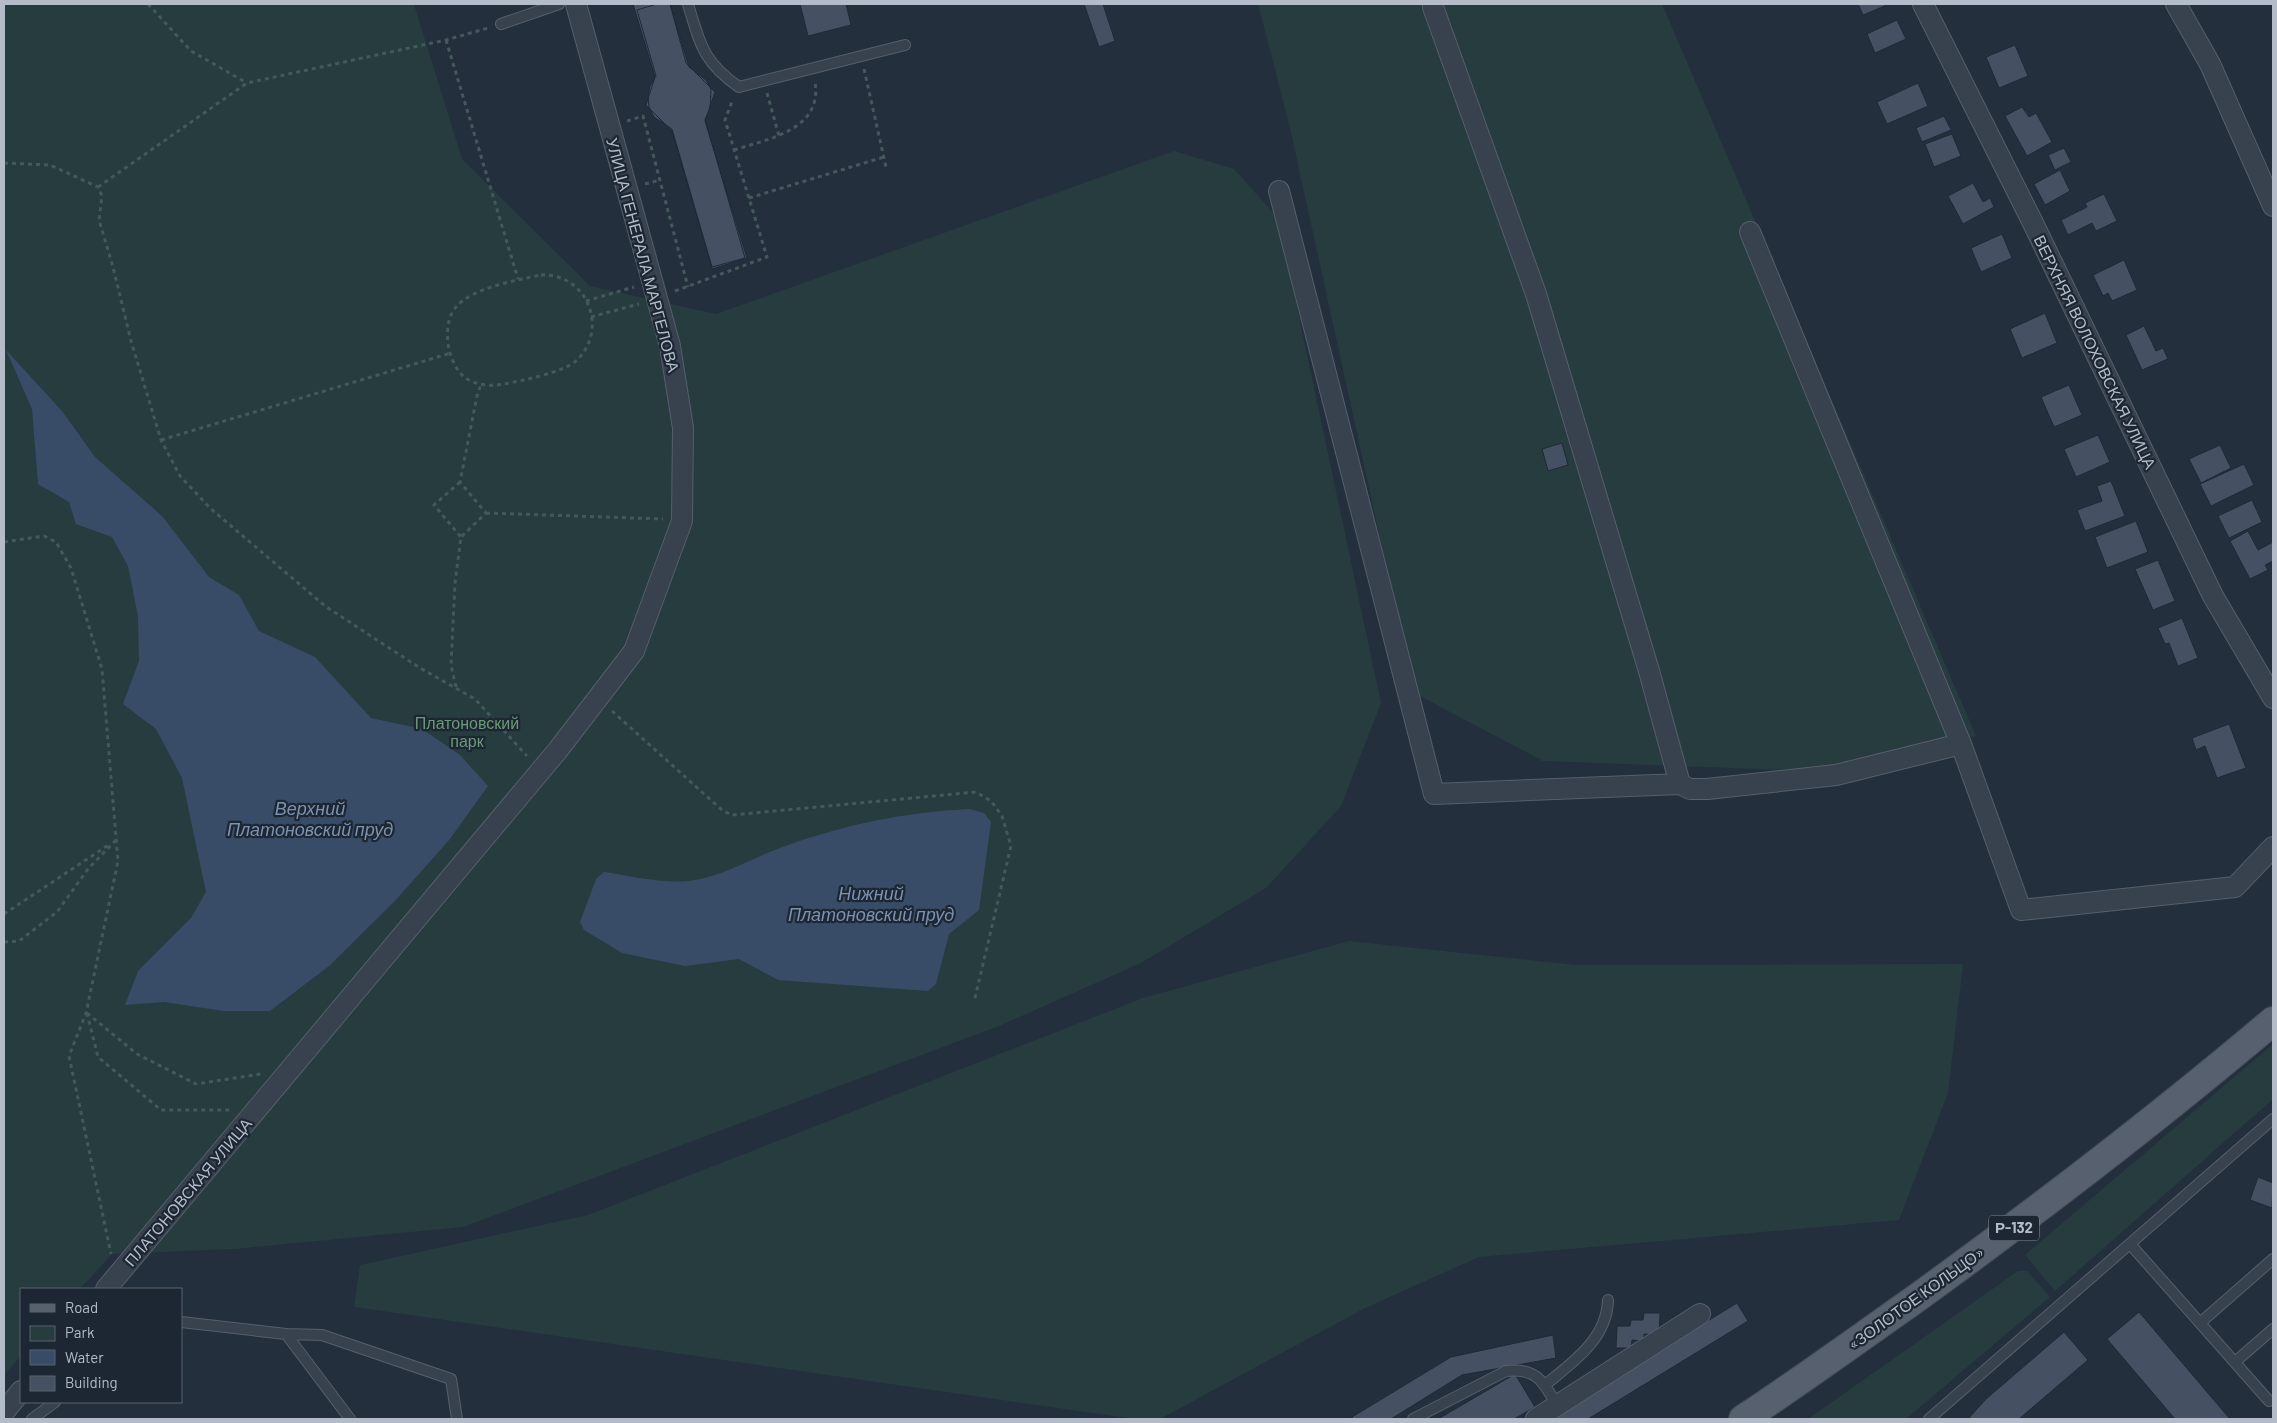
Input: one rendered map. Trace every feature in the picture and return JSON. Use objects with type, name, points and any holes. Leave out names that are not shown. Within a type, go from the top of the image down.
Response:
[{"type":"main road","name":"«ЗОЛОТОЕ КОЛЬЦО»","points":[[1743,1419],[1793,1386],[2008,1233],[2184,1096],[2273,1021]]},
{"type":"street","name":"УЛИЦА ГЕНЕРАЛА МАРГЕЛОВА","points":[[576,4],[670,346],[683,428],[682,521],[634,651],[598,698]]},
{"type":"street","name":"ВЕРХНЯЯ ВОЛОХОВСКАЯ УЛИЦА","points":[[1923,4],[2033,223],[2213,596],[2273,698]]},
{"type":"street","points":[[2176,4],[2210,64],[2273,206]]},
{"type":"street","points":[[1433,7],[1536,294],[1646,662],[1680,784]]},
{"type":"street","points":[[1279,191],[1434,794],[1680,784],[1690,790],[1708,789],[1836,775],[1961,744]]},
{"type":"street","points":[[1750,232],[1961,744],[2021,910],[2235,887],[2273,847]]},
{"type":"street","name":"ПЛАТОНОВСКАЯ УЛИЦА","points":[[107,1288],[558,750],[598,698]]},
{"type":"street","points":[[1536,1419],[1700,1314]]},
{"type":"street","points":[[4,1412],[20,1392]]},
{"type":"lane","points":[[501,24],[559,4]]},
{"type":"lane","points":[[688,4],[699,42],[709,62],[722,76],[739,87],[905,45]]},
{"type":"lane","points":[[1929,1419],[2273,1119]]},
{"type":"lane","points":[[2130,1244],[2269,1401]]},
{"type":"lane","points":[[2200,1323],[2273,1259]]},
{"type":"lane","points":[[1545,1385],[1572,1362],[1600,1333],[1606,1316],[1608,1300]]},
{"type":"lane","points":[[182,1322],[286,1334],[322,1335],[451,1379],[457,1419]]},
{"type":"lane","points":[[2234,1362],[2273,1328]]},
{"type":"lane","points":[[286,1334],[350,1419]]},
{"type":"lane","points":[[1413,1419],[1506,1371],[1527,1370],[1545,1385],[1557,1406]]},
{"type":"lane","points":[[32,1419],[54,1403]]},
{"type":"path","points":[[148,4],[191,51],[247,83]]},
{"type":"path","points":[[98,187],[247,83],[446,40],[501,24]]},
{"type":"path","points":[[446,40],[518,279]]},
{"type":"path","points":[[861,56],[886,167]]},
{"type":"path","points":[[734,150],[789,133],[809,114],[816,90],[813,68]]},
{"type":"path","points":[[764,81],[779,136]]},
{"type":"path","points":[[670,293],[767,257],[725,120],[739,87]]},
{"type":"path","points":[[624,112],[628,131]]},
{"type":"path","points":[[626,122],[643,116],[688,287]]},
{"type":"path","points":[[749,198],[884,157]]},
{"type":"path","points":[[4,163],[50,165],[98,187],[102,196],[98,220],[160,440],[180,476],[210,508],[325,606],[388,648],[475,699],[532,761]]},
{"type":"path","points":[[640,176],[642,185],[660,180]]},
{"type":"path","points":[[541,275],[562,276],[577,287],[586,301],[591,317],[591,337],[580,356],[571,365],[504,385],[481,384],[463,376],[451,353],[447,328],[456,307],[480,292],[518,279],[541,275]]},
{"type":"path","points":[[586,301],[641,284]]},
{"type":"path","points":[[591,317],[646,302]]},
{"type":"path","points":[[160,440],[451,353]]},
{"type":"path","points":[[461,536],[434,505],[460,482],[481,384]]},
{"type":"path","points":[[460,482],[486,513]]},
{"type":"path","points":[[456,688],[451,665],[455,583],[461,536],[486,513],[668,519]]},
{"type":"path","points":[[4,542],[44,536],[56,542],[71,568],[102,669],[118,861],[86,1013],[69,1056],[112,1254]]},
{"type":"path","points":[[598,698],[723,811],[732,815],[976,792],[991,801],[1002,816],[1010,834],[1011,846],[974,1002]]},
{"type":"path","points":[[4,914],[116,840]]},
{"type":"path","points":[[4,942],[19,941],[57,912],[88,869],[116,840]]},
{"type":"path","points":[[86,1013],[137,1054],[196,1084],[267,1073]]},
{"type":"path","points":[[86,1013],[98,1057],[161,1110],[236,1110]]},
{"type":"green space","name":"Платоновский парк","points":[[4,4],[414,4],[462,159],[590,286],[716,314],[1174,151],[1234,169],[1278,218],[1381,703],[1341,806],[1266,888],[1141,963],[999,1026],[463,1227],[234,1249],[112,1254],[81,1288],[20,1288],[20,1357],[4,1375]]},
{"type":"green space","points":[[1258,4],[1662,4],[1976,736],[1812,771],[1543,761],[1414,693],[1290,128]]},
{"type":"green space","points":[[1349,941],[1577,965],[1963,964],[1948,1093],[1899,1220],[1479,1257],[1365,1308],[1160,1419],[1135,1419],[354,1307],[360,1265],[588,1215],[1143,998]]},
{"type":"green space","points":[[2273,1044],[2273,1099],[2055,1291],[2025,1255]]},
{"type":"green space","points":[[2018,1271],[2027,1271],[2050,1297],[1906,1419],[1808,1419]]},
{"type":"water","name":"Верхний Платоновский пруд","points":[[6,350],[62,411],[95,457],[162,516],[209,577],[239,595],[259,631],[315,657],[371,718],[422,729],[460,755],[488,786],[450,839],[394,902],[329,966],[270,1011],[224,1011],[164,1002],[125,1005],[138,971],[191,918],[206,892],[182,778],[156,729],[123,704],[139,661],[138,616],[128,566],[112,537],[76,524],[69,502],[38,484],[32,409]]},
{"type":"water","name":"Нижний Платоновский пруд","points":[[970,809],[984,813],[991,822],[979,910],[949,934],[936,984],[928,991],[778,980],[739,959],[685,966],[622,953],[584,930],[580,922],[596,879],[604,872],[661,881],[695,880],[717,874],[803,840],[850,826],[921,813]]},
{"type":"building","points":[[633,4],[670,4],[686,63],[715,92],[705,121],[747,258],[712,269],[672,131],[646,105],[655,77]]},
{"type":"building","points":[[657,4],[670,4],[689,67],[706,80],[711,89],[710,110],[705,119],[745,258],[712,267],[672,129],[654,117],[649,107],[648,96],[650,86],[656,76],[637,10]]},
{"type":"building","points":[[800,4],[846,4],[851,25],[808,36]]},
{"type":"building","points":[[1084,4],[1103,4],[1115,41],[1099,47]]},
{"type":"building","points":[[1858,4],[1886,4],[1887,5],[1863,15]]},
{"type":"building","points":[[1897,20],[1906,39],[1875,53],[1867,34]]},
{"type":"building","points":[[2015,45],[2028,76],[1999,88],[1986,57]]},
{"type":"building","points":[[1918,83],[1928,106],[1887,124],[1877,102]]},
{"type":"building","points":[[2022,107],[2029,117],[2036,113],[2052,142],[2027,156],[2005,116]]},
{"type":"building","points":[[1944,116],[1951,130],[1922,142],[1916,128]]},
{"type":"building","points":[[1952,134],[1961,156],[1934,167],[1925,144]]},
{"type":"building","points":[[2064,148],[2071,162],[2055,170],[2048,155]]},
{"type":"building","points":[[2060,170],[2070,191],[2045,205],[2034,184]]},
{"type":"building","points":[[1973,183],[1983,202],[1990,198],[1994,207],[1963,224],[1948,196]]},
{"type":"building","points":[[2104,194],[2117,221],[2096,231],[2092,223],[2068,235],[2061,220],[2087,207],[2085,203]]},
{"type":"building","points":[[2002,234],[2012,258],[1981,272],[1971,248]]},
{"type":"building","points":[[2124,260],[2137,290],[2112,301],[2108,293],[2103,296],[2093,275]]},
{"type":"building","points":[[2045,313],[2057,343],[2022,358],[2010,329]]},
{"type":"building","points":[[2144,326],[2156,351],[2163,348],[2168,359],[2142,370],[2126,335]]},
{"type":"building","points":[[2069,385],[2082,415],[2054,427],[2041,397]]},
{"type":"building","points":[[2098,435],[2110,462],[2076,477],[2064,449]]},
{"type":"building","points":[[1562,443],[1568,465],[1548,471],[1542,449]]},
{"type":"building","points":[[2220,445],[2231,468],[2201,483],[2189,459]]},
{"type":"building","points":[[2244,464],[2254,485],[2211,506],[2200,484]]},
{"type":"building","points":[[2111,481],[2125,516],[2085,531],[2077,510],[2102,501],[2097,486]]},
{"type":"building","points":[[2252,500],[2262,522],[2229,538],[2218,516]]},
{"type":"building","points":[[2136,521],[2148,552],[2107,568],[2095,537]]},
{"type":"building","points":[[2248,531],[2258,550],[2273,542],[2273,561],[2265,565],[2268,570],[2250,579],[2230,541]]},
{"type":"building","points":[[2158,560],[2175,601],[2153,610],[2135,569]]},
{"type":"building","points":[[2182,618],[2198,658],[2178,666],[2169,643],[2165,644],[2158,628]]},
{"type":"building","points":[[2229,724],[2246,768],[2217,778],[2205,746],[2196,750],[2192,738]]},
{"type":"building","points":[[2258,1177],[2273,1183],[2272,1208],[2250,1200]]},
{"type":"building","points":[[1737,1303],[1748,1321],[1588,1419],[1559,1419],[1556,1414]]},
{"type":"building","points":[[2139,1312],[2230,1419],[2175,1419],[2107,1339]]},
{"type":"building","points":[[1644,1313],[1660,1313],[1659,1335],[1644,1334],[1644,1341],[1632,1340],[1631,1348],[1616,1348],[1617,1326],[1630,1326],[1631,1320],[1643,1320]]},
{"type":"building","points":[[2064,1332],[2088,1360],[2019,1419],[1968,1419],[1986,1399]]},
{"type":"building","points":[[1553,1335],[1556,1358],[1462,1375],[1391,1419],[1353,1419],[1352,1417],[1451,1357]]},
{"type":"building","points":[[1515,1374],[1535,1407],[1514,1419],[1438,1419]]}]
